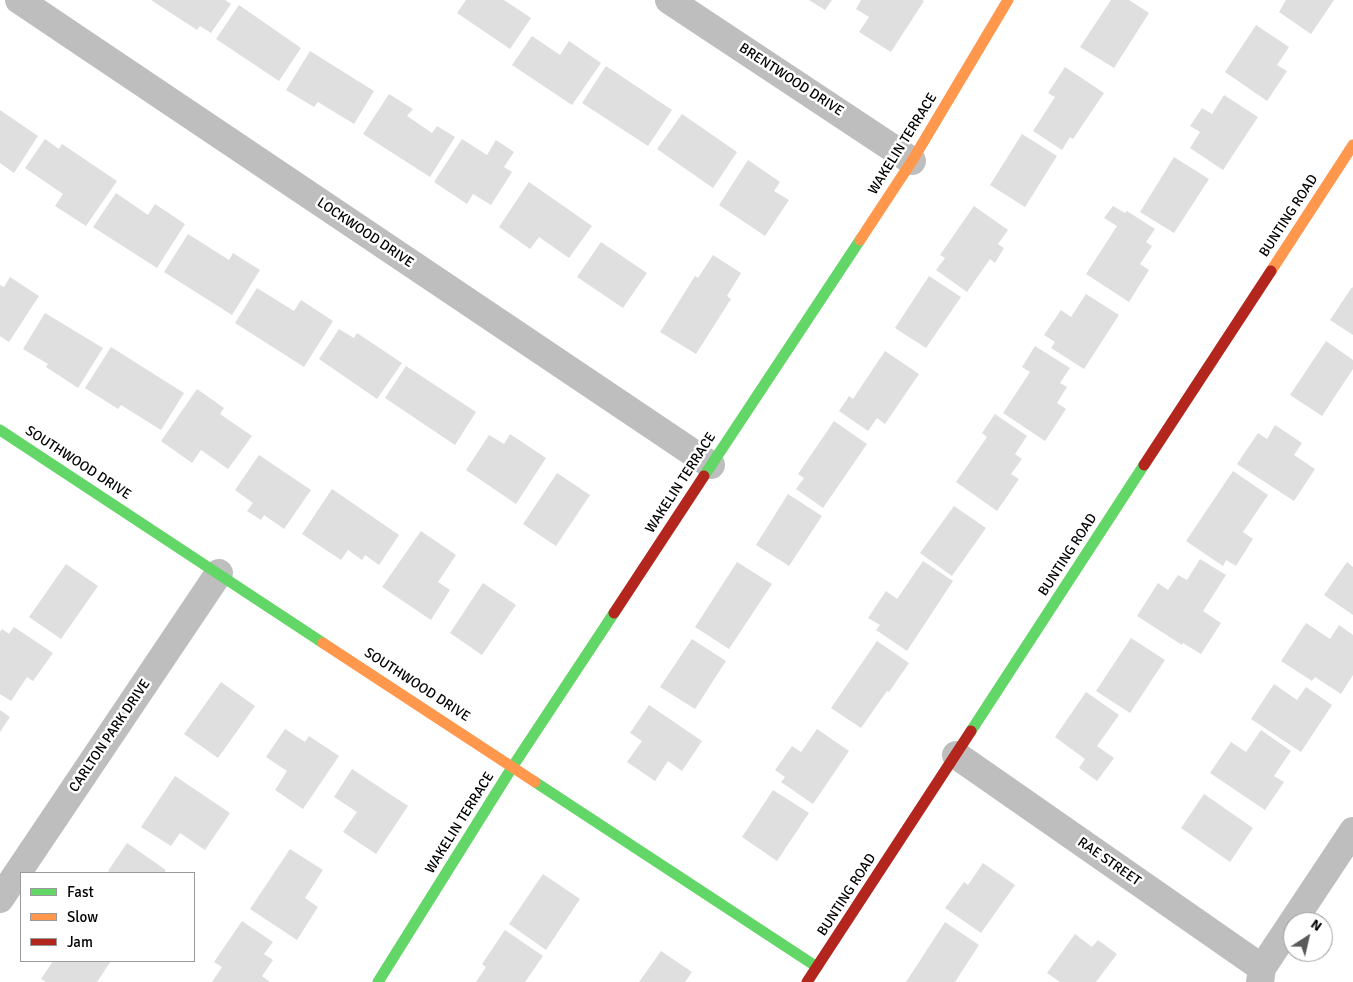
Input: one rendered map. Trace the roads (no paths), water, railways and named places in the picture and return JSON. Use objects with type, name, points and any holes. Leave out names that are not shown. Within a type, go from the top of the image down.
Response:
[{"type":"street","name":"LOCKWOOD DRIVE","points":[[19,0],[711,465]]},
{"type":"street","name":"BRENTWOOD DRIVE","points":[[669,0],[912,161]]},
{"type":"street","name":"WAKELIN TERRACE","points":[[378,982],[513,766],[912,161],[1008,0]]},
{"type":"street","name":"BUNTING ROAD","points":[[807,982],[1353,145]]},
{"type":"street","name":"SOUTHWOOD DRIVE","points":[[0,430],[817,967]]},
{"type":"street","name":"CARLTON PARK DRIVE","points":[[0,899],[219,573]]},
{"type":"street","name":"RAE STREET","points":[[956,755],[1261,975]]},
{"type":"street","points":[[1261,975],[1353,831]]}]
